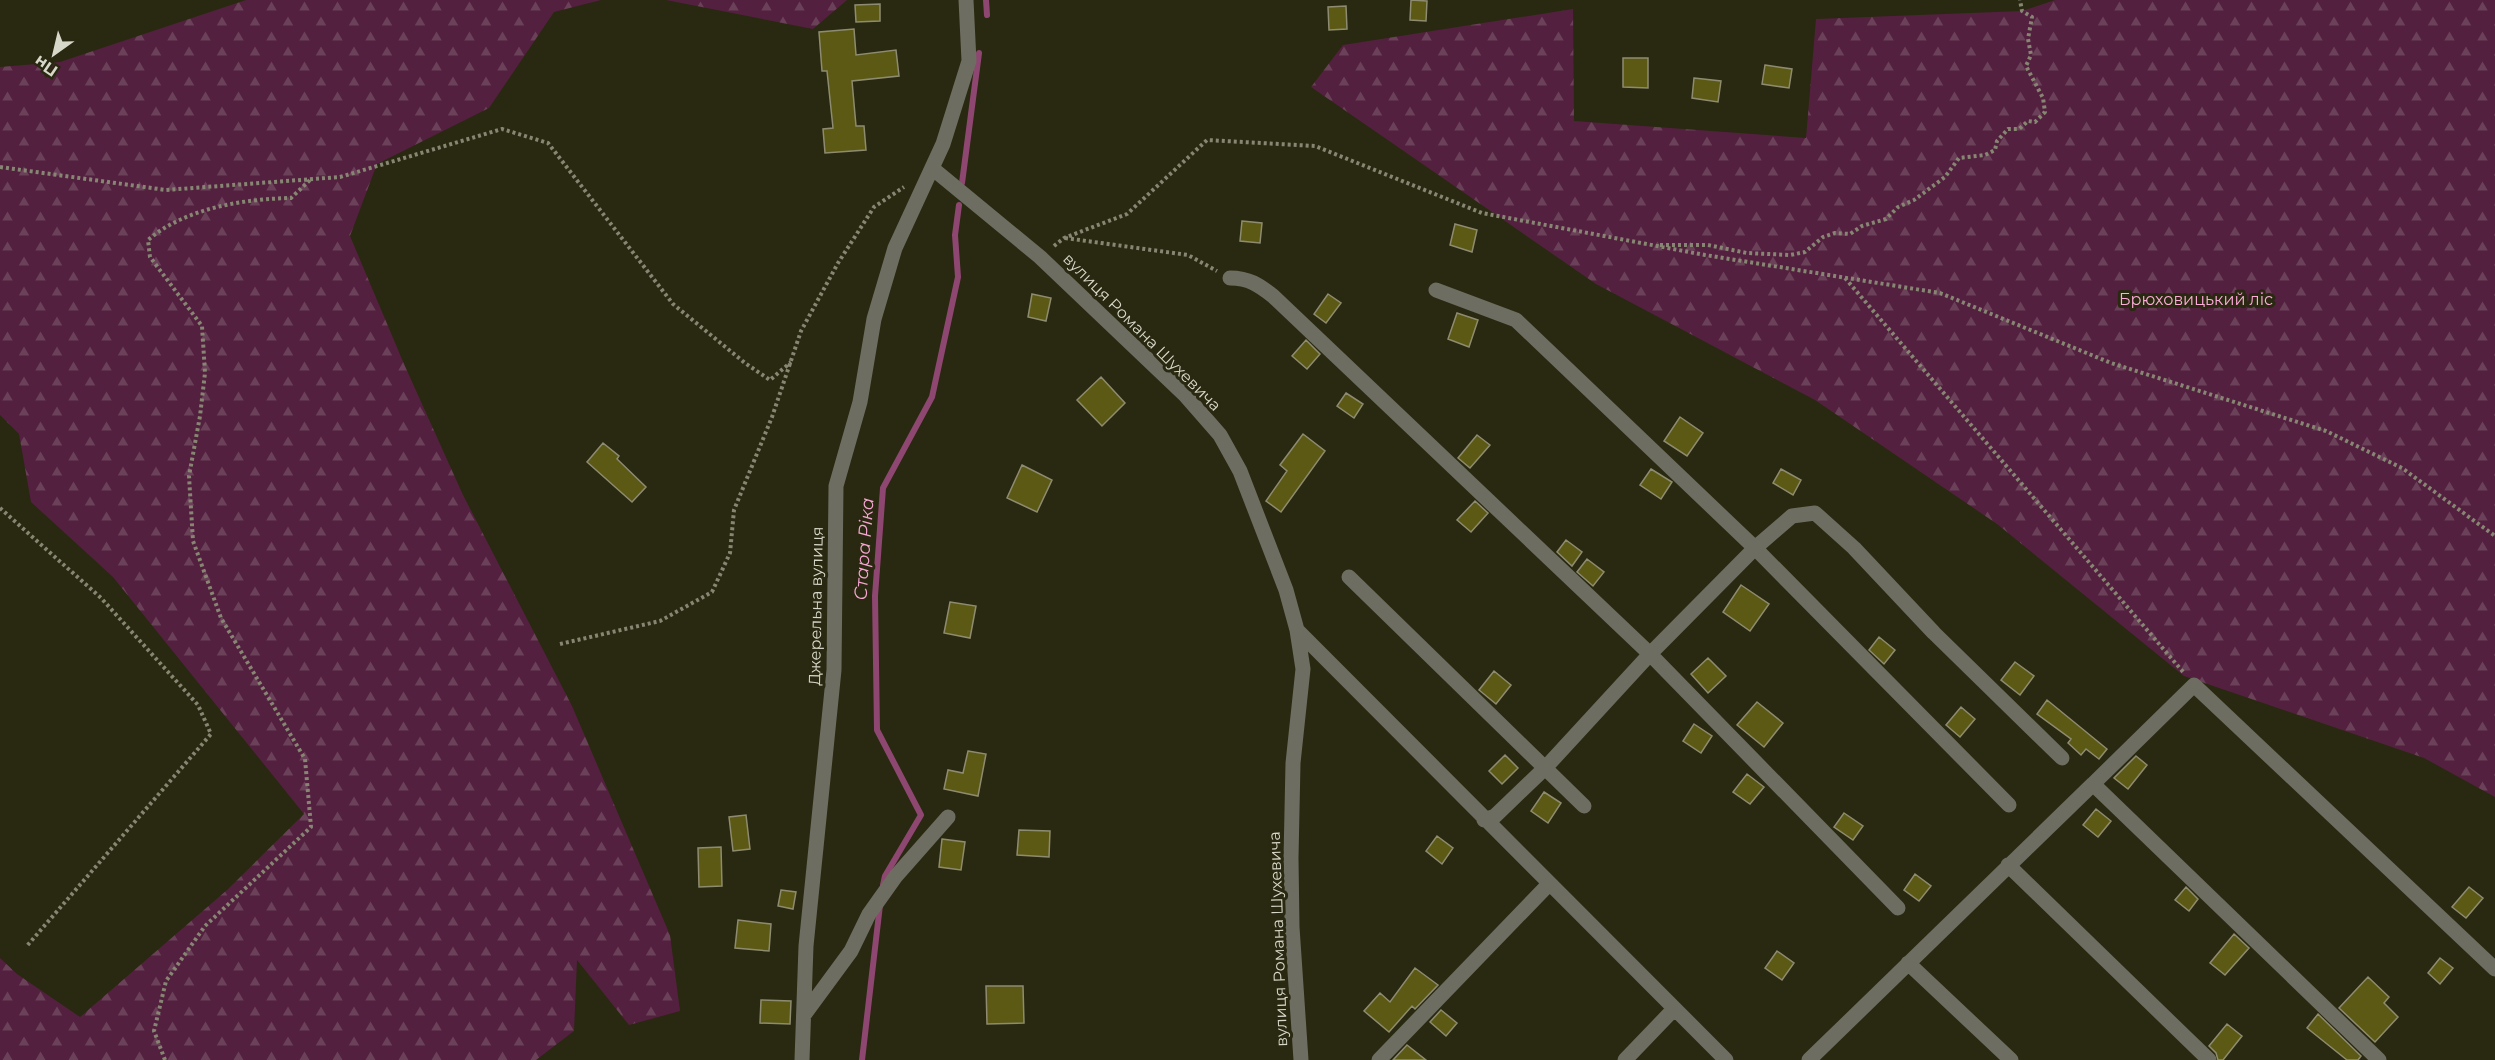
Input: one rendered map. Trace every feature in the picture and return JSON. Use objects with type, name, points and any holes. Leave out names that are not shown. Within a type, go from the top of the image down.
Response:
[{"type":"street","name":"Джерельна вулиця","points":[[802,1060],[806,946],[834,670],[836,486],[860,402],[874,319],[895,248],[943,144],[969,61],[966,0]]},
{"type":"street","name":"вулиця Романа Шухевича","points":[[932,168],[1041,257],[1185,395],[1220,435],[1240,471],[1286,590],[1297,630],[1303,669],[1293,763],[1291,858],[1292,927],[1301,1060]]},
{"type":"street","points":[[1230,278],[1243,278],[1257,283],[1273,297],[1650,654],[1898,908]]},
{"type":"street","points":[[1436,290],[1516,320],[1755,548],[2009,805]]},
{"type":"street","points":[[1484,820],[1495,816],[1546,767],[1650,654],[1755,548],[1792,516],[1815,513],[1854,548],[1934,633],[2062,758]]},
{"type":"street","points":[[1349,577],[1584,806]]},
{"type":"street","points":[[1297,630],[1484,820],[1726,1060]]},
{"type":"street","points":[[1819,1057],[1908,963],[2194,685],[2495,969]]},
{"type":"street","points":[[2093,784],[2379,1060]]},
{"type":"street","points":[[804,1014],[851,951],[869,914],[896,876],[948,817]]},
{"type":"street","points":[[2008,865],[2209,1060]]},
{"type":"street","points":[[1379,1060],[1548,884]]},
{"type":"street","points":[[1908,963],[2011,1060]]},
{"type":"street","points":[[1625,1060],[1674,1009]]},
{"type":"path","points":[[1647,244],[1708,245],[1747,253],[1790,255],[1805,252],[1823,237],[1850,234],[1862,226],[1886,219],[1898,207],[1914,200],[1945,177],[1959,158],[1967,159],[1985,155],[1995,150],[1997,141],[2008,129],[2019,129],[2028,121],[2035,122],[2045,112],[2043,99],[2026,66],[2031,55],[2028,39],[2032,17],[2022,11],[2020,0]]},
{"type":"path","points":[[0,166],[165,190],[340,177],[502,129],[548,143],[673,304],[745,363],[770,380],[791,362]]},
{"type":"path","points":[[1041,257],[1064,238],[1127,214],[1207,140],[1315,146],[1482,213],[1647,244],[1940,293],[2111,363],[2326,431],[2402,468],[2495,536]]},
{"type":"path","points":[[560,644],[660,621],[712,592],[730,553],[734,510],[772,417],[801,331],[838,263],[874,207],[932,168]]},
{"type":"path","points":[[165,1060],[154,1031],[165,981],[205,927],[311,827],[305,759],[221,618],[193,541],[189,476],[205,373],[202,326],[150,257],[148,240],[164,226],[213,209],[263,199],[291,198],[311,179]]},
{"type":"path","points":[[1064,238],[1188,255],[1230,278]]},
{"type":"path","points":[[1845,278],[2194,685]]},
{"type":"path","points":[[0,508],[101,598],[198,705],[212,734],[26,947]]},
{"type":"green space","points":[[246,0],[601,0],[554,12],[489,108],[377,164],[350,236],[463,495],[572,706],[670,935],[680,1011],[629,1025],[577,960],[574,1031],[536,1060],[0,1060],[0,958],[17,974],[80,1017],[227,890],[304,814],[113,577],[31,502],[19,434],[0,415],[0,67],[60,62]]},
{"type":"green space","points":[[666,0],[847,0],[813,29]]},
{"type":"green space","name":"Брюховицький ліс","points":[[2055,0],[2495,0],[2495,797],[2424,758],[2184,676],[1997,524],[1815,400],[1596,284],[1311,87],[1343,45],[1573,9],[1574,121],[1806,138],[1816,19],[2022,11]]},
{"type":"building","points":[[1411,0],[1427,1],[1426,21],[1410,20]]},
{"type":"building","points":[[880,4],[880,21],[856,22],[855,5]]},
{"type":"building","points":[[1346,6],[1347,29],[1329,30],[1328,7]]},
{"type":"building","points":[[854,29],[856,55],[896,50],[899,76],[852,81],[856,126],[864,126],[866,150],[825,153],[823,129],[833,128],[827,71],[822,71],[819,32]]},
{"type":"building","points":[[1623,58],[1648,58],[1648,88],[1623,87]]},
{"type":"building","points":[[1765,65],[1792,69],[1789,88],[1762,84]]},
{"type":"building","points":[[1694,78],[1721,81],[1718,102],[1692,98]]},
{"type":"building","points":[[1242,221],[1262,223],[1260,243],[1240,241]]},
{"type":"building","points":[[1455,224],[1477,230],[1472,252],[1450,245]]},
{"type":"building","points":[[1032,294],[1051,298],[1046,321],[1028,317]]},
{"type":"building","points":[[1328,294],[1341,303],[1326,323],[1314,314]]},
{"type":"building","points":[[1457,313],[1478,320],[1469,347],[1448,339]]},
{"type":"building","points":[[1306,340],[1320,354],[1307,369],[1292,356]]},
{"type":"building","points":[[1101,377],[1125,403],[1102,426],[1077,400]]},
{"type":"building","points":[[1346,393],[1363,404],[1354,418],[1337,406]]},
{"type":"building","points":[[1680,417],[1703,433],[1687,456],[1664,441]]},
{"type":"building","points":[[1303,434],[1325,451],[1281,512],[1266,501],[1287,471],[1280,465]]},
{"type":"building","points":[[1477,435],[1490,445],[1470,468],[1458,458]]},
{"type":"building","points":[[603,443],[619,456],[617,459],[646,487],[632,502],[587,462]]},
{"type":"building","points":[[1022,465],[1052,480],[1037,512],[1007,498]]},
{"type":"building","points":[[1651,469],[1672,482],[1661,499],[1640,485]]},
{"type":"building","points":[[1781,469],[1801,480],[1793,495],[1773,483]]},
{"type":"building","points":[[1475,501],[1488,513],[1471,532],[1457,520]]},
{"type":"building","points":[[1566,540],[1582,552],[1572,566],[1557,552]]},
{"type":"building","points":[[1587,559],[1604,572],[1593,586],[1577,572]]},
{"type":"building","points":[[1741,585],[1769,604],[1750,631],[1723,612]]},
{"type":"building","points":[[950,602],[976,606],[970,638],[944,633]]},
{"type":"building","points":[[1879,637],[1895,650],[1884,664],[1869,650]]},
{"type":"building","points":[[1708,658],[1726,676],[1708,693],[1691,674]]},
{"type":"building","points":[[2015,662],[2034,676],[2020,695],[2001,680]]},
{"type":"building","points":[[1494,671],[1511,685],[1496,704],[1479,690]]},
{"type":"building","points":[[2047,700],[2107,749],[2099,759],[2086,749],[2081,755],[2068,743],[2071,739],[2037,714]]},
{"type":"building","points":[[1757,702],[1783,723],[1764,747],[1737,725]]},
{"type":"building","points":[[1961,707],[1975,719],[1960,737],[1946,725]]},
{"type":"building","points":[[1694,724],[1712,736],[1701,753],[1683,741]]},
{"type":"building","points":[[968,751],[986,754],[978,796],[944,789],[948,770],[963,773]]},
{"type":"building","points":[[1505,755],[1518,768],[1502,784],[1489,771]]},
{"type":"building","points":[[2136,756],[2147,765],[2128,789],[2114,778]]},
{"type":"building","points":[[1747,774],[1764,787],[1750,804],[1733,792]]},
{"type":"building","points":[[1544,792],[1561,803],[1548,823],[1531,811]]},
{"type":"building","points":[[2096,809],[2111,821],[2098,837],[2083,825]]},
{"type":"building","points":[[1844,813],[1863,826],[1853,840],[1834,827]]},
{"type":"building","points":[[746,815],[750,849],[733,851],[729,817]]},
{"type":"building","points":[[1019,830],[1050,831],[1049,857],[1017,855]]},
{"type":"building","points":[[1437,836],[1453,848],[1442,864],[1426,851]]},
{"type":"building","points":[[942,839],[965,842],[961,870],[939,867]]},
{"type":"building","points":[[721,847],[722,886],[699,887],[698,848]]},
{"type":"building","points":[[1915,874],[1931,886],[1919,901],[1904,890]]},
{"type":"building","points":[[2186,887],[2198,899],[2189,911],[2175,900]]},
{"type":"building","points":[[2469,887],[2483,898],[2466,918],[2452,907]]},
{"type":"building","points":[[781,890],[796,892],[793,909],[778,906]]},
{"type":"building","points":[[738,920],[771,924],[769,951],[735,948]]},
{"type":"building","points":[[2234,934],[2249,948],[2225,975],[2210,963]]},
{"type":"building","points":[[1777,951],[1794,963],[1782,980],[1765,968]]},
{"type":"building","points":[[2440,958],[2453,968],[2440,984],[2428,973]]},
{"type":"building","points":[[1415,968],[1438,985],[1415,1009],[1412,1006],[1389,1032],[1364,1011],[1380,993],[1390,1002]]},
{"type":"building","points":[[2368,977],[2389,997],[2384,1003],[2398,1017],[2375,1042],[2339,1008]]},
{"type":"building","points":[[986,986],[1023,986],[1024,1023],[987,1024]]},
{"type":"building","points":[[761,1000],[791,1001],[790,1024],[760,1023]]},
{"type":"building","points":[[1441,1010],[1457,1023],[1446,1036],[1430,1022]]},
{"type":"building","points":[[2318,1014],[2361,1056],[2358,1060],[2347,1060],[2307,1028]]},
{"type":"building","points":[[2227,1024],[2242,1036],[2223,1060],[2218,1060],[2216,1053],[2209,1046]]},
{"type":"building","points":[[1407,1045],[1426,1060],[1393,1060]]},
{"type":"waterway","name":"Стара Ріка","points":[[986,0],[987,15]]},
{"type":"waterway","name":"Стара Ріка","points":[[962,183],[979,53]]},
{"type":"waterway","name":"Стара Ріка","points":[[883,885],[885,876],[921,815],[877,730],[875,596],[883,488],[932,397],[958,277],[955,235],[959,205]]},
{"type":"waterway","name":"Стара Ріка","points":[[862,1060],[880,905]]}]
